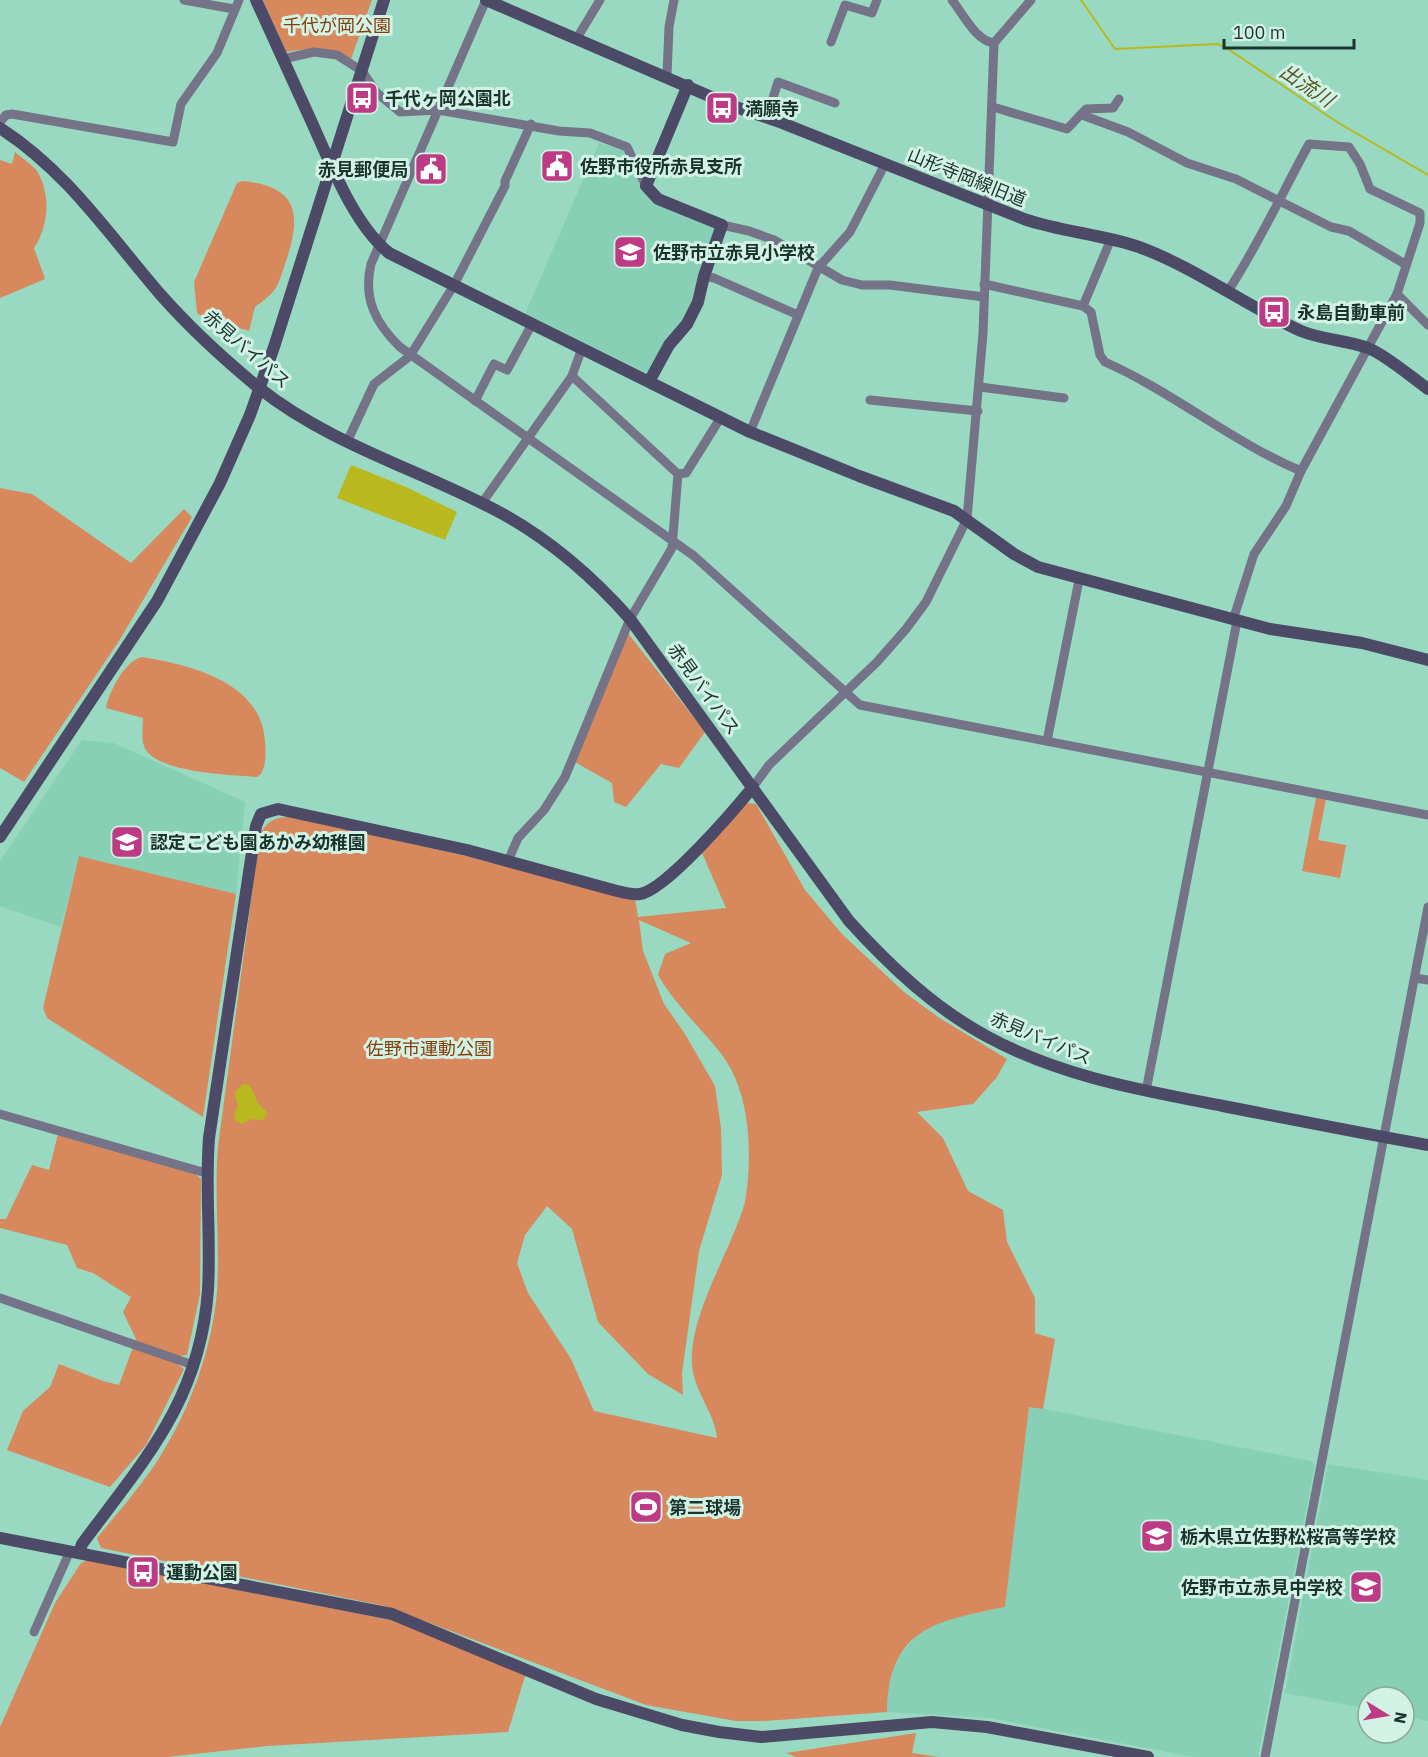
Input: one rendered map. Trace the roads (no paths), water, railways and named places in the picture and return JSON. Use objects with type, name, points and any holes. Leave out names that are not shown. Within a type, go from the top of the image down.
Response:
[{"type":"street","points":[[184,0],[234,9]]},
{"type":"street","points":[[0,122],[6,115],[12,114],[173,142],[181,104],[217,53],[239,0]]},
{"type":"street","points":[[256,0],[332,166],[359,215],[379,245],[389,253],[750,432],[859,476],[937,502],[967,519],[1014,554],[1038,567],[1079,580],[1270,629],[1362,644],[1428,660]]},
{"type":"street","points":[[0,837],[128,647],[173,573],[220,483],[260,388],[384,0]]},
{"type":"street","points":[[486,0],[379,245],[368,277],[371,303],[379,325],[410,356],[528,438],[725,581],[860,705],[1428,815]]},
{"type":"street","name":"山形寺岡線旧道","points":[[486,0],[667,75],[730,105],[767,117],[1052,229],[1111,239],[1140,248],[1228,291],[1302,331],[1332,341],[1369,348],[1428,389]]},
{"type":"street","points":[[577,38],[600,0]]},
{"type":"street","points":[[667,75],[669,27],[674,0]]},
{"type":"street","points":[[831,42],[845,5],[872,13],[877,0]]},
{"type":"street","points":[[952,0],[976,33],[988,43],[994,44]]},
{"type":"street","points":[[34,1632],[75,1552],[159,1440],[179,1403],[193,1365],[208,1294],[206,1173],[256,826],[261,814],[278,809],[508,861],[617,891],[640,894],[657,886],[693,854],[724,823],[770,765],[877,662],[926,602],[967,519],[980,387],[994,44],[1031,0]]},
{"type":"street","points":[[283,59],[326,52],[338,55],[362,71],[377,93],[400,112],[438,110],[531,124],[559,131],[590,133],[627,147],[646,186],[658,199],[722,225],[774,240],[818,268],[842,280],[862,285],[890,285],[984,297]]},
{"type":"street","points":[[767,117],[778,82],[835,103]]},
{"type":"street","points":[[646,186],[688,86]]},
{"type":"street","points":[[993,107],[1067,129],[1089,107],[1113,108],[1119,99]]},
{"type":"street","points":[[1082,115],[1128,132],[1187,163],[1236,179],[1331,227],[1367,240],[1405,264]]},
{"type":"street","points":[[347,442],[374,384],[410,356],[454,285],[505,186],[505,181],[531,124]]},
{"type":"street","name":"赤見バイパス","points":[[0,128],[59,174],[162,296],[260,388],[308,420],[347,442],[482,503],[520,524],[566,555],[590,575],[630,619],[849,921],[888,963],[938,1005],[987,1037],[1088,1079],[1428,1145]]},
{"type":"street","points":[[1146,1091],[1208,773],[1235,620],[1254,554],[1286,506],[1301,471],[1396,294],[1420,223],[1420,213],[1370,189],[1360,164],[1349,147],[1309,144],[1278,199],[1251,258],[1228,291]]},
{"type":"street","points":[[750,432],[818,268],[850,232],[885,164]]},
{"type":"street","points":[[650,381],[669,345],[687,324],[698,302],[704,276],[722,225]]},
{"type":"street","points":[[1083,306],[1111,239]]},
{"type":"street","points":[[704,276],[714,278],[798,315]]},
{"type":"street","points":[[984,284],[1083,306],[1091,312],[1100,355],[1104,362],[1213,420],[1270,457],[1301,471]]},
{"type":"street","points":[[1396,294],[1422,316],[1428,325]]},
{"type":"street","points":[[475,401],[494,364],[507,370],[532,324]]},
{"type":"street","points":[[482,503],[572,376],[582,348]]},
{"type":"street","points":[[572,376],[678,474],[686,473],[721,417]]},
{"type":"street","points":[[980,387],[1064,398]]},
{"type":"street","points":[[870,400],[978,411]]},
{"type":"street","points":[[508,861],[518,838],[544,810],[565,777],[630,619],[668,555],[672,541],[678,474]]},
{"type":"street","points":[[1047,741],[1079,580]]},
{"type":"street","points":[[1265,1757],[1428,907]]},
{"type":"street","points":[[1415,978],[1428,980]]},
{"type":"street","points":[[0,1114],[206,1173]]},
{"type":"street","points":[[0,1298],[193,1365]]},
{"type":"street","points":[[0,1538],[392,1614],[596,1699],[682,1725],[761,1737],[932,1722],[987,1727],[1148,1757]]},
{"type":"waterway","name":"出流川","points":[[1081,0],[1115,49],[1217,44],[1225,47],[1337,122],[1428,175]]},
{"type":"place","name":"千代ヶ岡公園北","points":[[362,98]]},
{"type":"place","name":"満願寺","points":[[722,108]]},
{"type":"place","name":"佐野市役所赤見支所","points":[[557,166]]},
{"type":"place","name":"赤見郵便局","points":[[431,169]]},
{"type":"place","name":"佐野市立赤見小学校","points":[[630,252]]},
{"type":"place","name":"永島自動車前","points":[[1274,312]]},
{"type":"place","name":"認定こども園あかみ幼稚園","points":[[127,842]]},
{"type":"place","name":"第二球場","points":[[646,1507]]},
{"type":"place","name":"栃木県立佐野松桜高等学校","points":[[1157,1536]]},
{"type":"place","name":"運動公園","points":[[143,1572]]},
{"type":"place","name":"佐野市立赤見中学校","points":[[1366,1587]]},
{"type":"park label","name":"千代が岡公園","points":[[337,25]]},
{"type":"park label","name":"佐野市運動公園","points":[[429,1048]]}]
